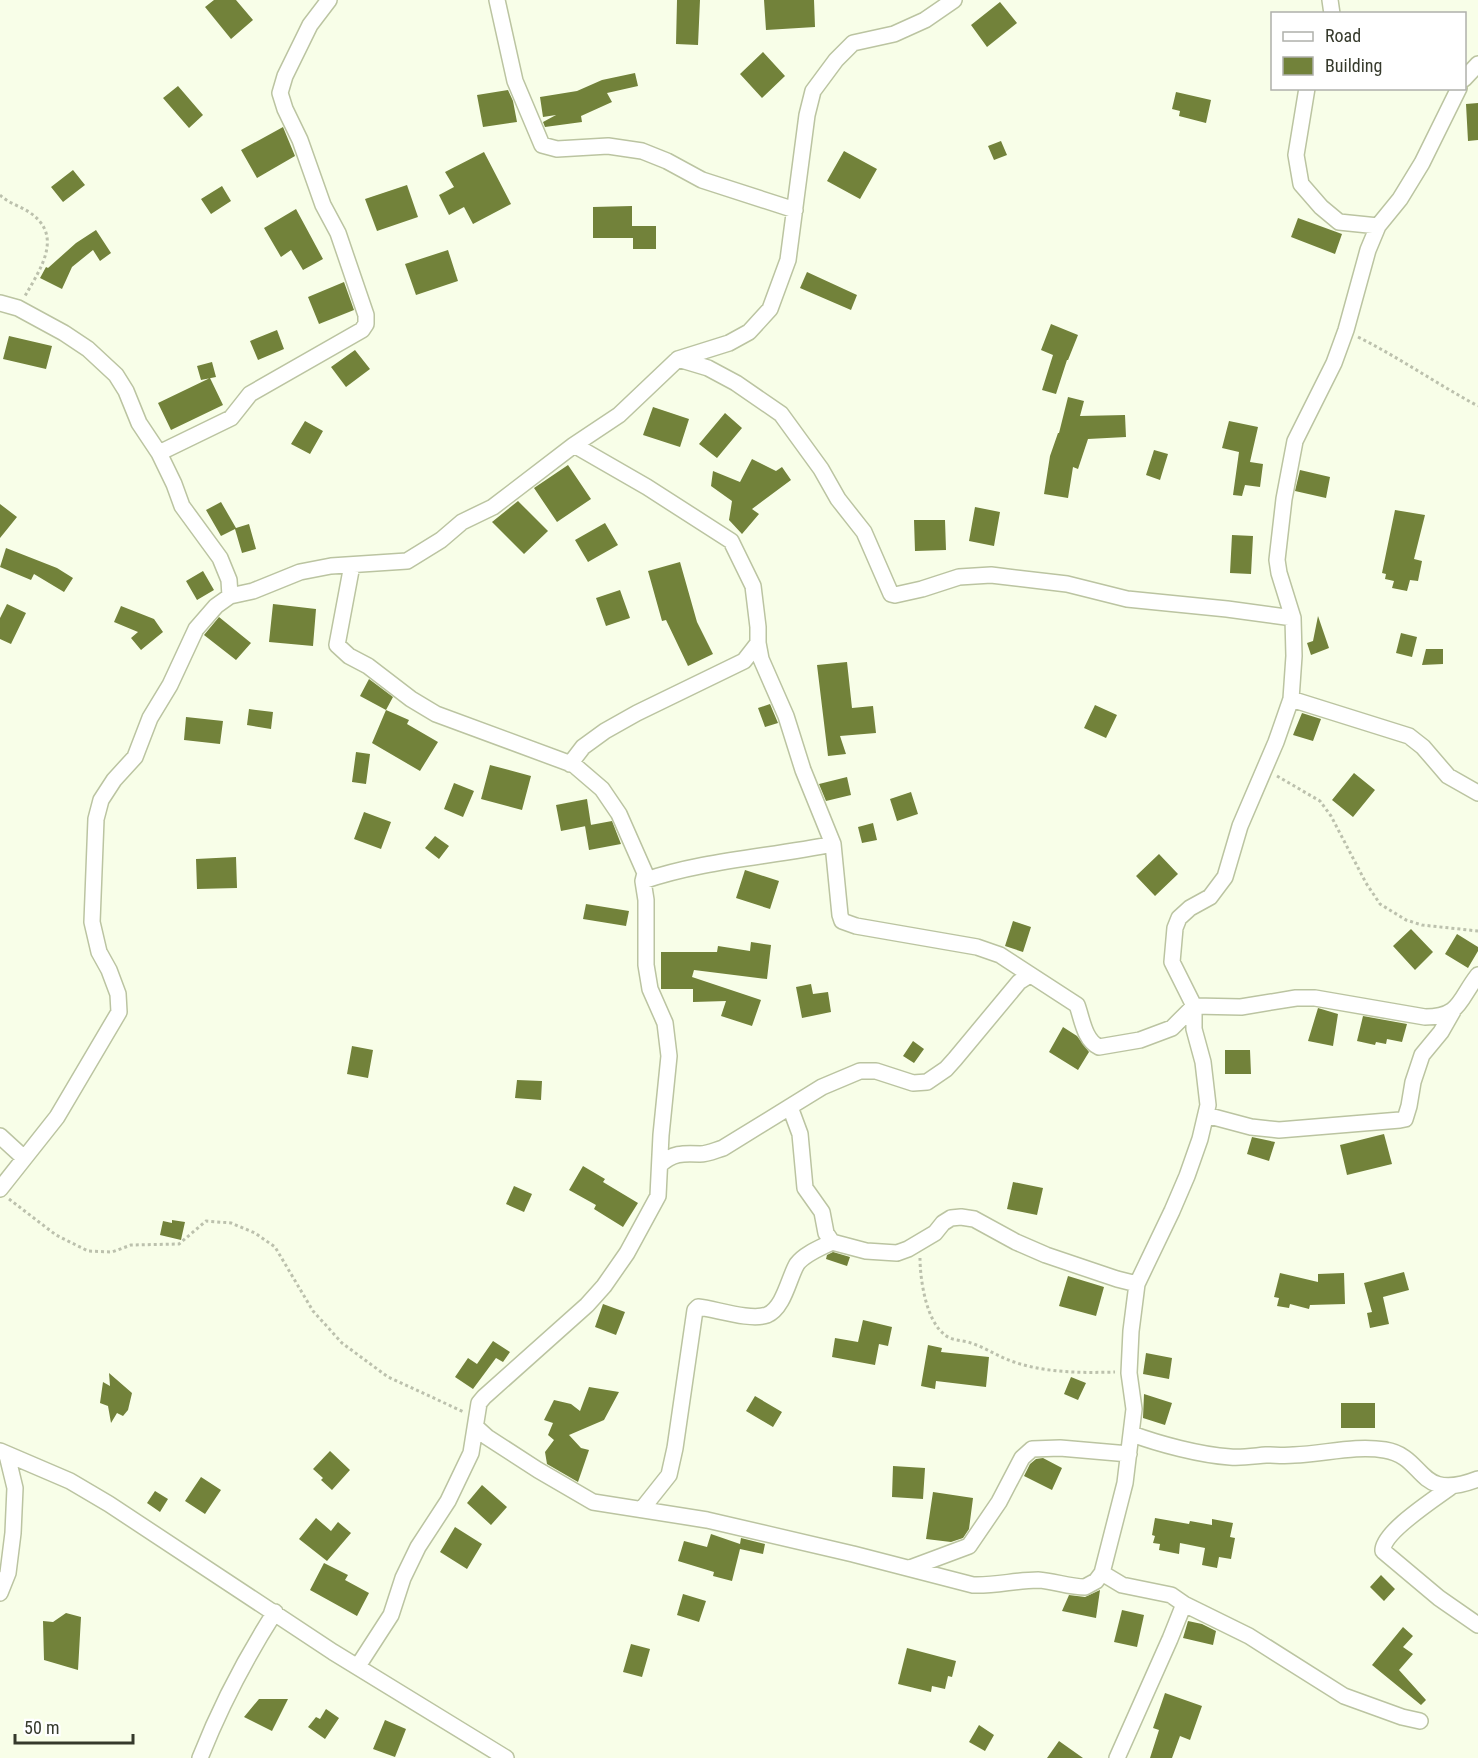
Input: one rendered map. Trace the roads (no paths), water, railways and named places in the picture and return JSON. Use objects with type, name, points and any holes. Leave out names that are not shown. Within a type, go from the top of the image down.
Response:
[{"type":"street","points":[[159,453],[231,418],[250,394],[362,330],[366,324],[362,304],[343,246],[323,205],[300,140],[280,93],[285,76],[310,25],[329,0]]},
{"type":"street","points":[[497,0],[515,81],[542,145],[557,149],[608,146],[642,151],[667,161],[702,180],[795,210]]},
{"type":"street","points":[[0,1191],[57,1117],[119,1012],[118,994],[110,970],[99,952],[92,922],[96,819],[101,800],[114,780],[135,757],[150,718],[170,685],[196,629],[216,606],[230,596],[253,591],[300,572],[407,561],[441,540],[462,522],[493,507],[574,445],[619,415],[678,358],[729,343],[749,332],[770,309],[788,260],[807,115],[813,91],[836,60],[854,43],[894,34],[925,20],[954,0]]},
{"type":"street","points":[[1466,77],[1478,64]]},
{"type":"street","points":[[1306,90],[1296,155],[1300,184],[1321,207],[1339,222],[1378,226]]},
{"type":"street","points":[[476,1422],[488,1437],[523,1460],[584,1498],[609,1505],[707,1520],[910,1568],[958,1582],[987,1585],[1040,1580],[1085,1587],[1096,1581],[1102,1573],[1121,1502],[1132,1434],[1134,1410],[1129,1373],[1137,1284],[1187,1176],[1206,1114],[1208,1095],[1203,1062],[1194,1029],[1194,1005],[1172,962],[1177,922],[1190,908],[1210,897],[1223,880],[1246,809],[1265,770],[1291,699],[1294,656],[1293,618],[1279,573],[1278,560],[1284,499],[1295,441],[1326,382],[1346,330],[1361,272],[1378,226],[1400,199],[1422,163],[1458,90]]},
{"type":"street","points":[[0,303],[18,308],[64,333],[106,364],[126,391],[139,423],[159,453],[182,506],[220,558],[229,580],[230,596]]},
{"type":"street","points":[[678,358],[708,368],[736,383],[781,414],[821,469],[838,500],[864,532],[891,594],[922,589],[959,577],[991,575],[1067,584],[1127,599],[1293,618]]},
{"type":"street","points":[[574,445],[647,487],[731,541],[753,586],[761,659],[786,716],[803,770],[833,844],[842,921],[856,926],[977,947],[1000,955],[1077,1005],[1083,1027],[1093,1044],[1099,1047],[1140,1040],[1172,1028],[1194,1005]]},
{"type":"street","points":[[352,565],[337,645],[342,651],[368,666],[411,699],[436,714],[570,764],[602,789],[619,814],[645,873],[643,880],[646,900],[645,936],[648,977],[650,988],[665,1023],[669,1056],[661,1135],[659,1190],[656,1202],[627,1253],[604,1286],[587,1305],[479,1403],[471,1453],[448,1501],[418,1547],[403,1578],[384,1628],[358,1666]]},
{"type":"street","points":[[570,764],[583,747],[605,731],[744,661],[758,643]]},
{"type":"street","points":[[1291,699],[1409,736],[1423,747],[1448,776],[1478,793]]},
{"type":"street","points":[[643,880],[675,870],[833,844]]},
{"type":"street","points":[[660,1165],[674,1155],[687,1152],[708,1153],[723,1148],[833,1082],[867,1069],[913,1083],[927,1082],[956,1059],[1019,982],[1030,975]]},
{"type":"street","points":[[1206,1114],[1251,1127],[1279,1130],[1405,1119],[1422,1055],[1441,1032],[1478,975]]},
{"type":"street","points":[[1194,1005],[1198,1007],[1207,1004],[1241,1007],[1296,998],[1315,998],[1425,1017],[1436,1017],[1454,1011]]},
{"type":"street","points":[[790,1107],[800,1134],[805,1188],[822,1212],[826,1233],[832,1242],[866,1251],[897,1253],[935,1233],[943,1223],[951,1218],[974,1219],[1046,1255],[1137,1284]]},
{"type":"street","points":[[0,1136],[24,1158]]},
{"type":"street","points":[[642,1509],[669,1475],[695,1310],[698,1307],[754,1316],[768,1314],[785,1293],[798,1262],[832,1242]]},
{"type":"street","points":[[1132,1434],[1169,1446],[1228,1457],[1294,1455],[1350,1449],[1383,1450],[1400,1456],[1431,1482],[1452,1486]]},
{"type":"street","points":[[910,1568],[969,1546],[1005,1492],[1022,1458],[1032,1449],[1060,1448],[1129,1454]]},
{"type":"street","points":[[3,1453],[70,1481],[108,1504],[333,1652],[506,1758]]},
{"type":"street","points":[[0,1593],[8,1573],[15,1488],[3,1453]]},
{"type":"street","points":[[1478,1479],[1452,1486],[1396,1528],[1384,1544],[1383,1551],[1439,1598],[1478,1625]]},
{"type":"street","points":[[1102,1573],[1122,1585],[1171,1595],[1184,1604],[1249,1636],[1344,1696],[1402,1718],[1420,1721]]},
{"type":"street","points":[[1117,1758],[1184,1604]]},
{"type":"street","points":[[200,1758],[219,1710],[250,1650],[274,1612]]}]
